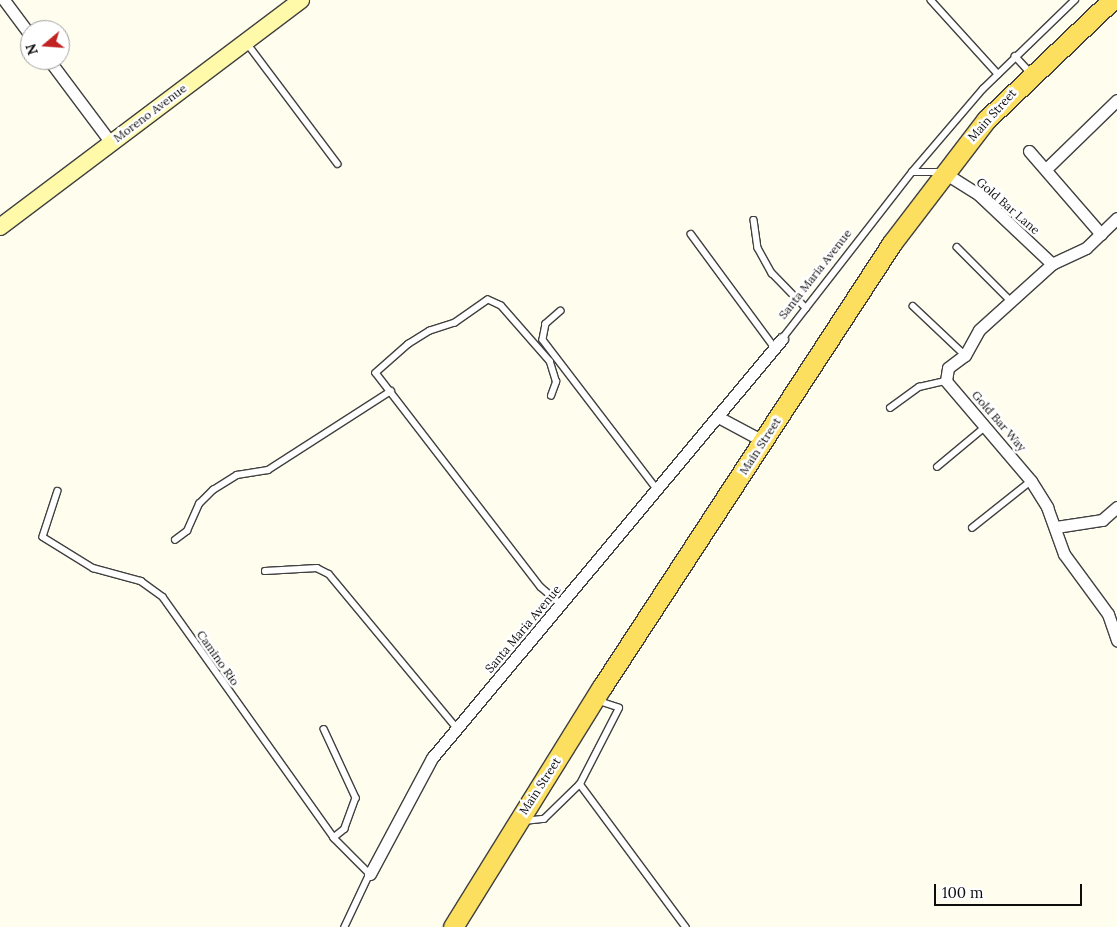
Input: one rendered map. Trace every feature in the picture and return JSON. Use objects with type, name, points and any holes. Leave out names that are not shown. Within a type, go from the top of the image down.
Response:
[{"type":"main road","name":"Main Street","points":[[453,927],[517,822],[763,440],[943,172],[1031,73],[1112,0]]},
{"type":"street","points":[[4,0],[20,22]]},
{"type":"street","name":"Moreno Avenue","points":[[0,227],[301,0]]},
{"type":"street","points":[[57,70],[111,142]]},
{"type":"street","points":[[1046,169],[1117,100]]},
{"type":"street","points":[[1028,151],[1102,234]]},
{"type":"street","name":"Gold Bar Lane","points":[[943,172],[978,194],[1052,264]]},
{"type":"street","points":[[946,381],[948,368],[966,355],[979,330],[1052,264],[1069,259],[1102,234],[1117,218]]},
{"type":"street","name":"Santa Maria Avenue","points":[[370,874],[418,779],[457,728],[720,418],[778,344]]},
{"type":"street","name":"Gold Bar Way","points":[[946,381],[987,426],[1031,481],[1056,527],[1064,554],[1108,614],[1117,640]]},
{"type":"street","points":[[720,418],[763,440]]},
{"type":"street","points":[[1056,527],[1102,520],[1117,507]]},
{"type":"lane","points":[[931,0],[998,74]]},
{"type":"lane","name":"Santa Maria Avenue","points":[[778,344],[912,172],[1015,56],[1075,0]]},
{"type":"lane","points":[[246,41],[338,164]]},
{"type":"lane","points":[[1015,56],[1031,73]]},
{"type":"lane","points":[[912,172],[943,172]]},
{"type":"lane","points":[[754,220],[758,248],[772,273],[806,308]]},
{"type":"lane","points":[[691,234],[778,344]]},
{"type":"lane","points":[[957,247],[1011,301]]},
{"type":"lane","points":[[551,396],[556,382],[550,362],[500,306],[488,300],[386,360],[376,373],[541,587],[562,605]]},
{"type":"lane","points":[[914,306],[966,355]]},
{"type":"lane","points":[[561,311],[546,324],[543,340],[658,491]]},
{"type":"lane","points":[[890,408],[918,387],[946,381]]},
{"type":"lane","points":[[175,540],[187,531],[200,504],[213,490],[237,475],[268,470],[391,392]]},
{"type":"lane","points":[[936,467],[987,426]]},
{"type":"lane","points":[[972,528],[1031,481]]},
{"type":"lane","name":"Camino Rio","points":[[58,491],[43,536],[93,568],[141,581],[163,597],[334,838],[370,874]]},
{"type":"lane","points":[[265,571],[317,568],[329,574],[457,728]]},
{"type":"lane","points":[[517,822],[544,818],[580,784],[619,708],[595,700]]},
{"type":"lane","points":[[324,729],[356,798],[345,829],[334,838]]},
{"type":"lane","points":[[580,784],[686,927]]},
{"type":"lane","points":[[345,927],[370,874]]}]
